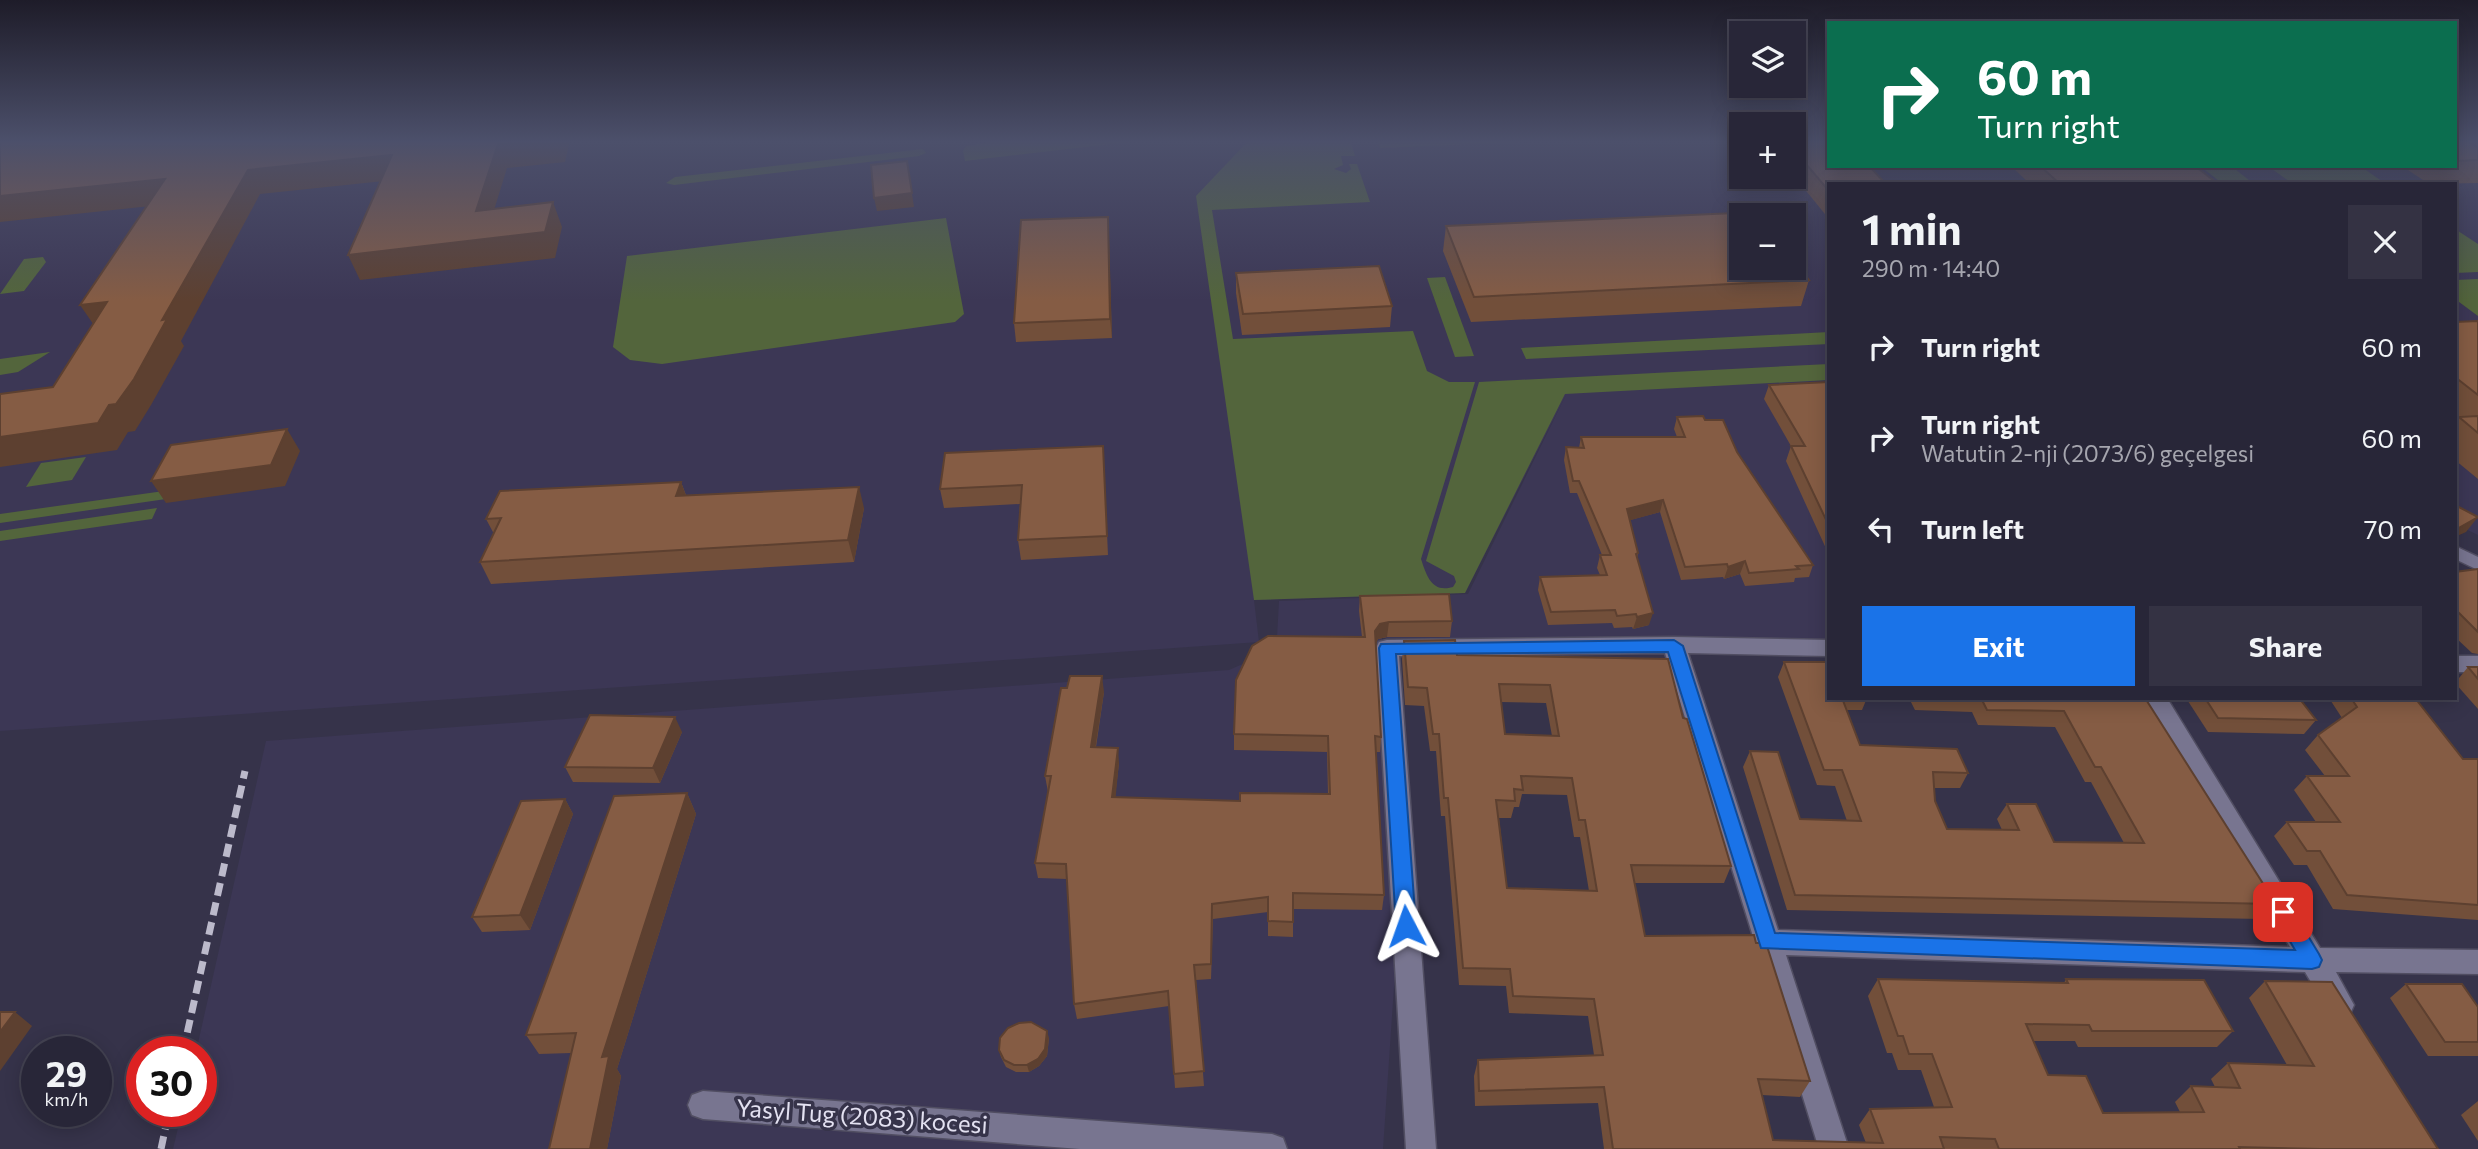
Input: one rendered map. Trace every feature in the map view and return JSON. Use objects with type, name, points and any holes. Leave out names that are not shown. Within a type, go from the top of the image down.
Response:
[{"type":"street","points":[[1674,646],[1834,1149]]},
{"type":"street","points":[[1421,1149],[1387,648],[1827,648]]},
{"type":"street","points":[[2457,664],[2478,664]]},
{"type":"street","points":[[2156,700],[2354,1027]]},
{"type":"street","points":[[1768,942],[2312,960],[2478,962]]},
{"type":"street","name":"Yasyl Tug (2083) kocesi","points":[[704,1105],[1272,1149]]},
{"type":"lane","points":[[2457,553],[2478,564]]},
{"type":"shaded area","points":[[0,194],[1827,194],[1827,639],[1382,638],[1401,939],[1395,972],[1383,1149],[173,1149],[178,1127],[217,1127],[217,1036],[200,1036],[266,741],[1229,670],[1254,659],[1277,637],[1279,601],[1468,594],[1566,395],[1465,593],[1254,600],[1259,642],[0,731]]},
{"type":"shaded area","points":[[2457,194],[2478,194],[2478,535],[2457,525]]},
{"type":"green space","points":[[1198,194],[1367,194],[1370,202],[1212,210],[1233,339],[1413,331],[1427,371],[1449,382],[1475,382],[1421,559],[1431,582],[1440,588],[1453,587],[1456,582],[1454,576],[1426,561],[1479,382],[1827,364],[1827,380],[1565,394],[1465,593],[1254,600],[1196,196]]},
{"type":"green space","points":[[946,218],[964,314],[955,322],[662,364],[630,360],[613,347],[627,256]]},
{"type":"green space","points":[[2457,230],[2478,244],[2478,272],[2457,273]]},
{"type":"green space","points":[[43,257],[46,262],[24,291],[0,294],[24,259]]},
{"type":"green space","points":[[1445,277],[1474,356],[1455,357],[1427,278]]},
{"type":"green space","points":[[2478,279],[2478,316],[2457,300],[2457,280]]},
{"type":"green space","points":[[1827,332],[1827,344],[1526,359],[1521,348]]},
{"type":"green space","points":[[50,352],[18,372],[0,375],[0,359]]},
{"type":"green space","points":[[86,457],[72,480],[26,487],[41,463]]},
{"type":"green space","points":[[171,490],[166,499],[0,523],[0,514]]},
{"type":"green space","points":[[157,508],[152,519],[0,541],[0,531]]},
{"type":"building","points":[[155,194],[234,194],[162,320],[167,319],[134,379],[116,404],[109,405],[98,423],[0,437],[0,394],[53,387],[107,302],[80,305]]},
{"type":"building","points":[[375,194],[482,194],[476,211],[553,202],[545,232],[348,255]]},
{"type":"building","points":[[874,194],[907,194],[874,198]]},
{"type":"building","points":[[1729,213],[1729,280],[1806,280],[1806,276],[1809,280],[1474,297],[1446,226]]},
{"type":"building","points":[[1108,217],[1110,319],[1014,323],[1021,220]]},
{"type":"building","points":[[1379,266],[1392,306],[1243,314],[1236,273]]},
{"type":"building","points":[[2478,321],[2478,395],[2457,379],[2457,322]]},
{"type":"building","points":[[1827,382],[1827,522],[1791,446],[1805,446],[1769,385]]},
{"type":"building","points":[[1703,416],[1705,420],[1723,420],[1737,452],[1813,565],[1796,566],[1799,569],[1749,573],[1745,561],[1728,567],[1727,564],[1685,567],[1663,500],[1627,509],[1638,553],[1636,554],[1653,613],[1637,617],[1636,614],[1617,616],[1615,610],[1551,612],[1540,577],[1607,575],[1600,555],[1611,555],[1579,481],[1573,481],[1566,447],[1584,448],[1581,437],[1685,437],[1677,417]]},
{"type":"building","points":[[2478,416],[2478,433],[2459,417]]},
{"type":"building","points":[[287,429],[271,465],[151,481],[171,445]]},
{"type":"building","points":[[1103,446],[1107,536],[1018,540],[1022,485],[940,489],[945,453]]},
{"type":"building","points":[[681,482],[676,496],[859,487],[848,540],[480,562],[501,518],[486,519],[500,491]]},
{"type":"building","points":[[2457,506],[2478,517],[2457,529]]},
{"type":"building","points":[[2478,569],[2478,632],[2457,611],[2457,572]]},
{"type":"building","points":[[1449,594],[1452,621],[1389,622],[1380,624],[1375,631],[1381,737],[1375,736],[1384,895],[1293,893],[1293,922],[1268,921],[1268,897],[1212,904],[1211,964],[1194,965],[1204,1071],[1174,1074],[1168,991],[1074,1004],[1066,864],[1035,863],[1051,776],[1045,776],[1061,688],[1067,688],[1070,676],[1102,676],[1091,747],[1118,748],[1112,797],[1240,801],[1240,793],[1330,794],[1328,736],[1234,734],[1236,680],[1252,646],[1268,636],[1365,637],[1360,596]]},
{"type":"building","points":[[1455,640],[1457,655],[1668,659],[1683,718],[1687,719],[1731,866],[1631,865],[1645,936],[1754,935],[1756,943],[1766,943],[1810,1081],[1758,1079],[1773,1140],[1883,1143],[1870,1109],[1952,1107],[1932,1054],[1909,1054],[1903,1036],[1898,1036],[1878,979],[2068,983],[2066,979],[2204,980],[2233,1031],[2092,1031],[2089,1025],[2026,1024],[2048,1075],[2086,1076],[2103,1113],[2204,1112],[2191,1086],[2240,1088],[2228,1063],[2314,1066],[2265,981],[2332,982],[2438,1149],[1999,1149],[1995,1139],[1940,1137],[1944,1149],[1613,1149],[1604,1087],[1479,1091],[1478,1060],[1603,1055],[1594,999],[1513,996],[1510,969],[1463,968],[1448,798],[1444,798],[1439,734],[1433,734],[1427,688],[1408,687],[1404,641]],"holes":[[[1499,684],[1550,685],[1559,736],[1505,734]],[[1521,776],[1572,778],[1579,820],[1585,820],[1597,891],[1507,888],[1496,800],[1515,801],[1514,789],[1523,790]]]},
{"type":"building","points":[[1784,662],[1827,662],[1827,700],[1843,700],[1860,745],[1957,749],[1968,773],[1933,772],[1935,801],[1947,829],[2019,830],[2007,804],[2036,804],[2054,842],[2144,843],[2101,767],[2095,767],[2064,711],[1987,710],[1982,700],[2146,700],[2276,904],[1795,895],[1750,751],[1778,752],[1800,819],[1861,821],[1842,770],[1824,770]]},
{"type":"building","points":[[2468,667],[2478,667],[2478,679]]},
{"type":"building","points":[[2206,700],[2301,700],[2316,720],[2218,718]]},
{"type":"building","points":[[2352,700],[2417,700],[2463,759],[2478,759],[2478,905],[2347,895],[2320,851],[2307,851],[2287,822],[2340,822],[2307,776],[2349,776],[2318,735],[2357,707]]},
{"type":"building","points":[[590,715],[675,717],[653,768],[565,767]]},
{"type":"building","points":[[687,793],[602,1057],[609,1056],[590,1149],[549,1149],[576,1033],[526,1035],[614,796]]},
{"type":"building","points":[[565,799],[520,915],[472,917],[521,801]]},
{"type":"building","points":[[2406,984],[2462,984],[2478,1007],[2478,1042],[2445,1042]]},
{"type":"building","points":[[0,1012],[15,1012],[0,1032]]},
{"type":"building","points":[[1031,1022],[1047,1031],[1045,1049],[1038,1059],[1027,1065],[1014,1065],[1004,1060],[999,1050],[1000,1038],[1008,1028]]},
{"type":"railway","points":[[187,1036],[245,771]]},
{"type":"railway","points":[[161,1149],[166,1127]]},
{"type":"route","points":[[1406,926],[1387,648],[1674,646],[1768,942],[2312,960],[2283,912]]}]
